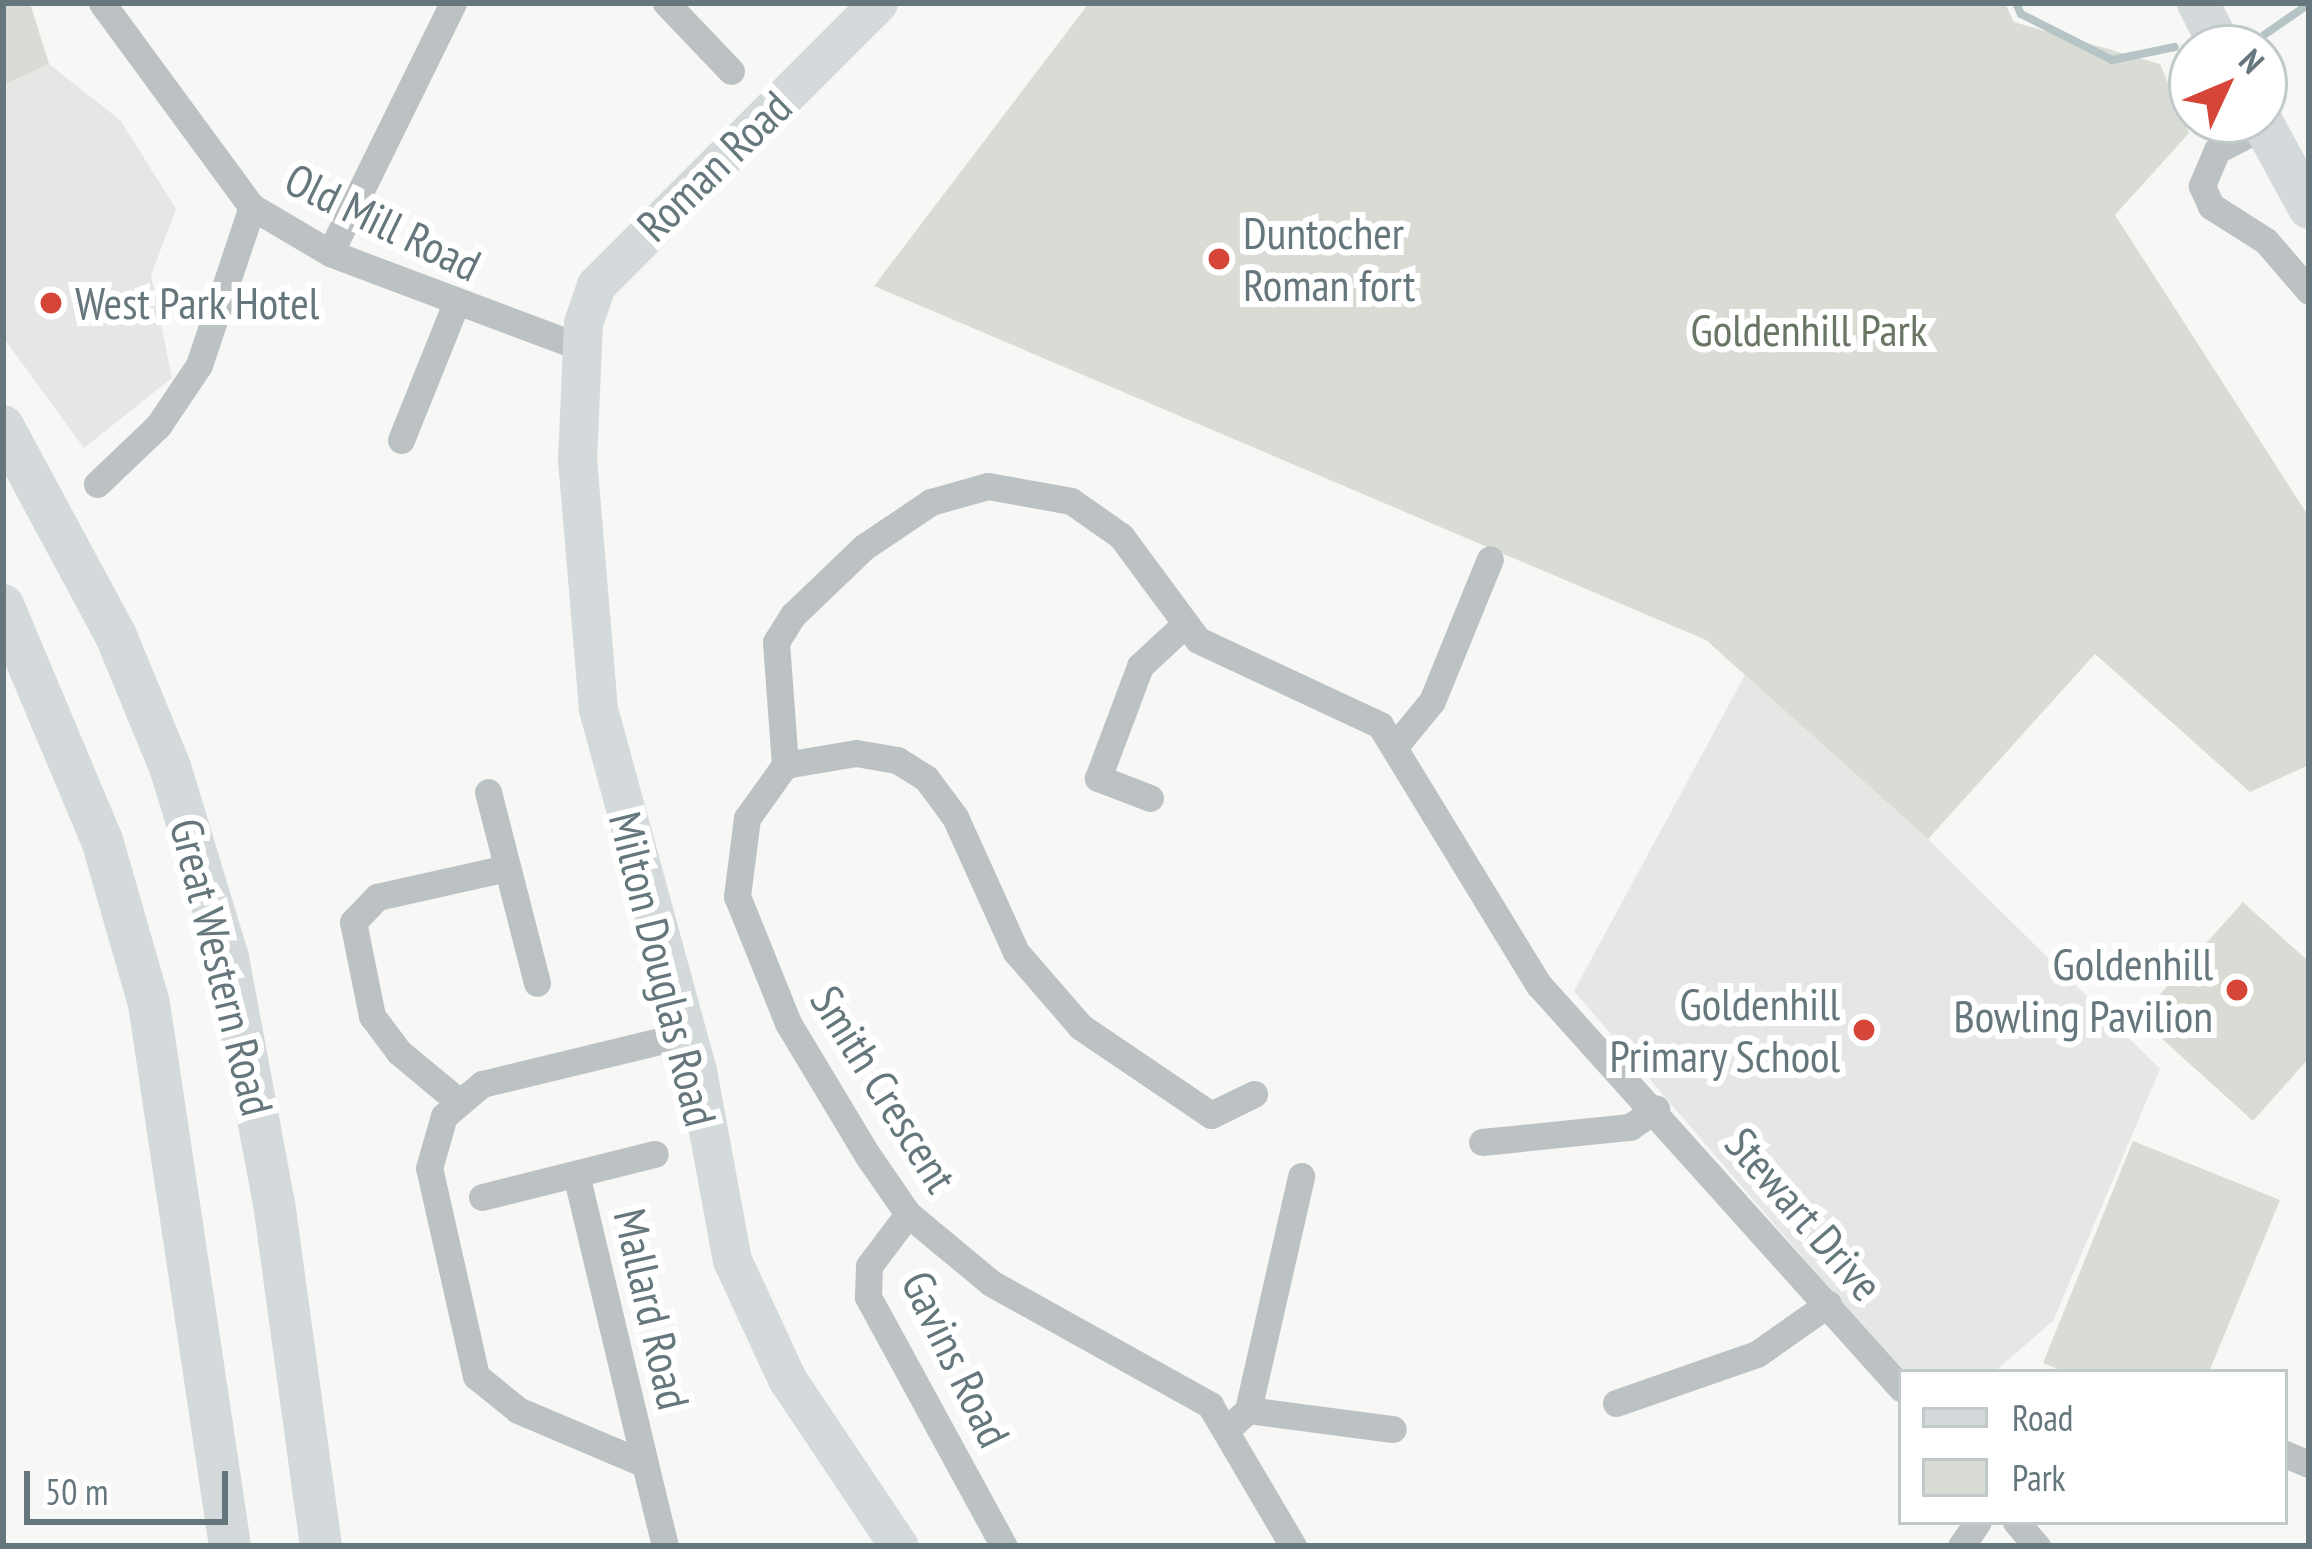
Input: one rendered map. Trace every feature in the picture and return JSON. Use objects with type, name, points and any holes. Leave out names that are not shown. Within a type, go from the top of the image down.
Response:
[{"type":"main road","points":[[2274,144],[2309,208]]},
{"type":"main road","name":"Great Western Road","points":[[3,426],[116,636],[170,767],[228,958],[274,1203],[321,1546]]},
{"type":"main road","name":"Great Western Road","points":[[3,605],[70,754],[148,1004],[230,1546]]},
{"type":"street","name":"Old Mill Road","points":[[102,3],[252,207],[330,253],[455,307],[580,347]]},
{"type":"street","points":[[330,253],[453,3]]},
{"type":"street","points":[[666,3],[730,71]]},
{"type":"street","name":"Roman Road","points":[[580,347],[586,305],[611,266],[878,3]]},
{"type":"street","points":[[2227,144],[2217,150],[2202,186],[2211,206],[2266,242],[2309,291]]},
{"type":"street","points":[[98,484],[158,426],[199,364],[252,207]]},
{"type":"street","points":[[401,440],[455,307]]},
{"type":"street","name":"Milton Douglas Road","points":[[580,347],[582,576],[598,709],[688,1034],[722,1222],[749,1303],[806,1411],[899,1546]]},
{"type":"street","name":"Stewart Drive","points":[[785,765],[774,661],[783,628],[864,547],[932,502],[988,486],[1071,501],[1121,536],[1183,626],[1222,655],[1359,709],[1396,745],[1540,985],[1656,1109],[1898,1385]]},
{"type":"street","points":[[1396,745],[1440,684],[1490,559]]},
{"type":"street","points":[[1150,798],[1098,778],[1140,666],[1183,626]]},
{"type":"street","points":[[785,765],[856,753],[897,760],[926,778],[955,817],[1016,952],[1072,1018],[1211,1115],[1255,1094]]},
{"type":"street","name":"Smith Crescent","points":[[785,765],[739,840],[734,872],[744,923],[815,1074],[908,1214],[1041,1315],[1200,1396],[1233,1441],[1293,1546]]},
{"type":"street","points":[[488,792],[537,983]]},
{"type":"street","points":[[507,868],[377,897],[353,922],[372,1016],[399,1052],[458,1101],[512,1075],[688,1034]]},
{"type":"street","name":"Mallard Road","points":[[458,1101],[439,1128],[429,1168],[476,1376],[518,1410],[646,1464]]},
{"type":"street","points":[[1482,1142],[1630,1126],[1656,1109]]},
{"type":"street","name":"Mallard Road","points":[[482,1196],[655,1154]]},
{"type":"street","name":"Mallard Road","points":[[576,1174],[665,1546]]},
{"type":"street","points":[[1233,1441],[1248,1410],[1301,1176]]},
{"type":"street","name":"Gavins Road","points":[[908,1214],[869,1266],[868,1297],[1004,1546]]},
{"type":"street","points":[[1616,1403],[1757,1354],[1828,1304]]},
{"type":"street","points":[[1248,1410],[1393,1429]]},
{"type":"shaded area","points":[[49,64],[120,120],[176,209],[151,275],[172,378],[84,448],[3,337],[3,85]]},
{"type":"shaded area","name":"Goldenhill Primary School","points":[[1745,675],[1928,839],[2160,1069],[2053,1321],[1997,1369],[1898,1369],[1574,991]]},
{"type":"green space","points":[[3,3],[30,3],[49,64],[3,85]]},
{"type":"green space","name":"Goldenhill Park","points":[[1089,3],[2005,3],[2014,22],[2160,64],[2168,83],[2168,144],[2179,144],[2115,215],[2309,517],[2309,765],[2250,792],[2095,654],[1928,839],[1706,640],[874,286]]},
{"type":"green space","name":"Goldenhill Bowling Pavilion","points":[[2243,902],[2309,962],[2309,1058],[2253,1121],[2139,1018]]},
{"type":"green space","points":[[2133,1141],[2280,1200],[2210,1369],[2058,1369],[2043,1363]]},
{"type":"waterway","points":[[2016,3],[2021,14],[2112,60],[2168,48]]},
{"type":"waterway","points":[[2280,24],[2309,4]]},
{"type":"place","name":"Duntocher Roman fort","points":[[1219,259]]},
{"type":"place","name":"West Park Hotel","points":[[51,303]]},
{"type":"place","name":"Goldenhill Bowling Pavilion","points":[[2237,990]]},
{"type":"place","name":"Goldenhill Primary School","points":[[1864,1030]]}]
